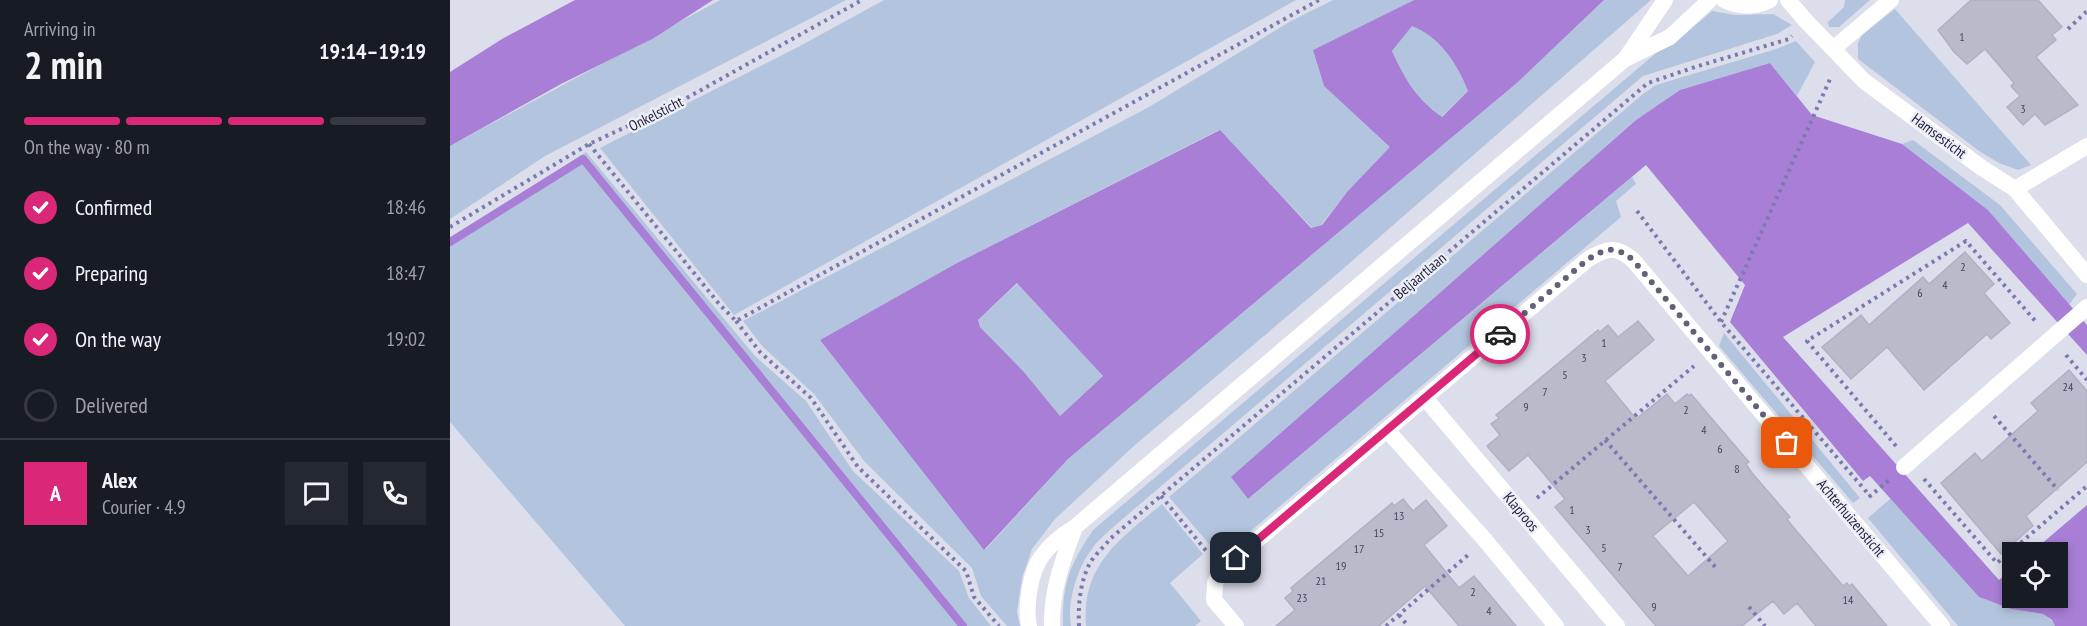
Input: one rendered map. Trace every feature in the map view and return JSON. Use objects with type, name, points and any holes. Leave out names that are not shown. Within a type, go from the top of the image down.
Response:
[{"type":"street","points":[[1625,59],[1665,0]]},
{"type":"street","points":[[1029,626],[1028,599],[1032,579],[1040,558],[1056,540],[1075,527],[1625,59],[1670,37],[1710,0]]},
{"type":"street","points":[[1724,0],[1737,6],[1761,5],[1770,0]]},
{"type":"street","name":"Hamsesticht","points":[[1788,0],[1864,81],[1982,168],[2015,189],[2087,275]]},
{"type":"street","points":[[1833,49],[1890,0]]},
{"type":"street","points":[[2015,189],[2087,146]]},
{"type":"street","name":"Achterhuizensticht","points":[[1425,398],[1587,260],[1601,251],[1616,249],[1633,260],[1942,626]]},
{"type":"street","points":[[1904,467],[2087,307]]},
{"type":"street","points":[[1236,626],[1214,600],[1215,583],[1222,570],[1425,398]]},
{"type":"street","name":"Klaproos","points":[[1425,398],[1617,626]]},
{"type":"street","points":[[1387,430],[1485,540],[1556,626]]},
{"type":"street","points":[[1052,626],[1054,598],[1061,565],[1075,527]]},
{"type":"path","name":"Onkelsticht","points":[[450,227],[589,144],[676,104],[862,0]]},
{"type":"path","points":[[736,321],[1319,0]]},
{"type":"path","points":[[2068,28],[2087,12]]},
{"type":"path","name":"Beljaartlaan","points":[[1079,626],[1084,579],[1090,563],[1111,538],[1648,83],[1790,39],[1806,21]]},
{"type":"path","points":[[1721,322],[1819,104]]},
{"type":"path","points":[[589,144],[760,352],[811,398],[858,468],[966,572],[974,597],[999,626]]},
{"type":"path","points":[[1637,212],[1721,322],[1870,496]]},
{"type":"path","points":[[1966,241],[2053,337],[2087,380]]},
{"type":"path","points":[[1521,512],[1711,352]]},
{"type":"path","points":[[1980,400],[2058,490]]},
{"type":"path","points":[[1605,440],[1717,569]]},
{"type":"path","points":[[1161,496],[1222,570]]},
{"type":"path","points":[[1386,626],[1485,540]]},
{"type":"path","points":[[1749,607],[1765,626]]},
{"type":"path","points":[[1399,615],[1408,626]]},
{"type":"shaded area","points":[[575,0],[713,0],[654,38],[561,84],[450,146],[450,72],[502,39]]},
{"type":"shaded area","points":[[720,0],[846,0],[545,156],[450,219],[450,146]]},
{"type":"shaded area","points":[[884,0],[1296,0],[734,315],[600,148],[798,47]]},
{"type":"shaded area","points":[[1333,0],[1414,0],[1313,50],[1324,86],[1391,147],[1347,192],[1321,225],[1312,228],[1219,130],[957,263],[820,340],[985,550],[1068,459],[1518,82],[1604,0],[1651,0],[1336,275],[1135,445],[1055,519],[1032,549],[1022,578],[1017,612],[1020,626],[1007,626],[981,596],[972,568],[864,461],[814,394],[763,347],[743,321],[1149,107],[1291,21]]},
{"type":"shaded area","points":[[1414,0],[1604,0],[1518,82],[1068,459],[984,550],[820,340],[957,263],[1220,130],[1311,228],[1322,225],[1347,192],[1390,147],[1324,86],[1313,50]],"holes":[[[1412,26],[1431,37],[1446,52],[1459,71],[1468,91],[1442,117],[1412,88],[1392,51]],[[1017,283],[1103,376],[1060,416],[1024,372],[980,327],[978,320]]]},
{"type":"shaded area","points":[[1845,0],[1870,0],[1839,27],[1829,27],[1828,22],[1844,7]]},
{"type":"shaded area","points":[[1895,9],[2031,165],[2018,170],[1999,163],[1979,151],[1858,59],[1858,43],[1862,35]]},
{"type":"shaded area","points":[[1712,11],[1735,15],[1773,14],[1792,25],[1777,34],[1643,76],[1101,538],[1087,557],[1074,586],[1070,607],[1071,626],[1063,626],[1064,598],[1069,575],[1078,553],[1093,530],[1662,48],[1679,39]]},
{"type":"shaded area","points":[[1412,25],[1431,36],[1447,52],[1468,91],[1441,117],[1422,102],[1404,76],[1392,51]]},
{"type":"shaded area","points":[[1796,41],[1815,62],[1797,96],[1770,63],[1680,90],[1636,120],[1232,477],[1248,499],[1632,177],[1636,184],[1616,201],[1621,217],[1220,557],[1169,497],[1643,94],[1656,85]]},
{"type":"shaded area","points":[[1770,63],[1812,115],[1902,144],[1988,210],[2087,325],[2087,355],[1968,223],[1783,337],[1999,580],[2002,577],[2002,606],[1979,597],[1870,476],[1863,481],[1730,322],[1745,285],[1646,165],[1248,499],[1231,477],[1636,120],[1680,90]]},
{"type":"shaded area","points":[[1913,140],[2000,205],[2077,294],[2069,305],[1988,210],[1902,144]]},
{"type":"shaded area","points":[[586,152],[755,356],[806,401],[853,471],[959,571],[969,598],[991,626],[625,626],[450,422],[450,241]]},
{"type":"shaded area","points":[[1018,283],[1103,376],[1060,416],[1024,372],[980,327],[978,320]]},
{"type":"shaded area","points":[[1724,333],[1860,498],[1853,503],[1719,346]]},
{"type":"shaded area","points":[[1891,498],[1979,597],[2002,606],[2002,608],[2043,614],[2055,626],[1958,626],[1868,518]]},
{"type":"shaded area","points":[[1162,504],[1203,554],[1170,583],[1201,621],[1195,626],[1086,626],[1086,605],[1090,586],[1106,555]]},
{"type":"shaded area","points":[[2087,505],[2087,626],[2055,626],[2052,620],[2043,614],[2008,608],[2068,608],[2068,542],[2044,542]]},
{"type":"building","points":[[1971,0],[2038,0],[2062,27],[2052,35],[2056,40],[2036,57],[2078,105],[2045,125],[2035,114],[2023,125],[2007,107],[2020,96],[2011,86],[2014,83],[1985,49],[1967,64],[1954,52],[1938,30]]},
{"type":"building","points":[[1965,252],[1994,284],[1984,293],[2010,323],[1991,339],[1987,334],[1924,390],[1887,347],[1851,379],[1822,347],[1861,315],[1869,325],[1923,277],[1929,284]]},
{"type":"building","points":[[1638,321],[1654,340],[1605,381],[1636,419],[1667,394],[1675,404],[1687,394],[1689,396],[1691,394],[1749,462],[1746,464],[1752,473],[1790,517],[1787,519],[1789,522],[1843,586],[1847,583],[1849,586],[1852,584],[1887,626],[1816,626],[1797,603],[1784,614],[1773,601],[1742,626],[1656,626],[1555,507],[1565,499],[1528,455],[1509,471],[1487,446],[1500,435],[1491,424],[1499,418],[1496,415],[1598,330],[1600,332],[1608,325],[1618,337]],"holes":[[[1694,502],[1728,541],[1688,576],[1653,536]]]},
{"type":"building","points":[[2069,370],[2087,391],[2087,462],[2026,516],[2033,526],[2015,542],[2002,542],[2001,554],[1941,483],[1975,453],[1982,461],[2038,411],[2031,403]]},
{"type":"building","points":[[1403,499],[1413,511],[1426,500],[1447,526],[1424,545],[1459,588],[1474,576],[1516,626],[1459,626],[1425,586],[1379,626],[1276,626],[1295,610],[1285,598],[1293,591],[1291,588],[1392,503],[1394,506]]},
{"type":"waterway","points":[[450,242],[583,159],[963,626]]},
{"type":"way so far","points":[[1500,334],[1587,260],[1601,251],[1616,249],[1633,260],[1787,443]]},
{"type":"route","points":[[1236,558],[1500,334]]}]
